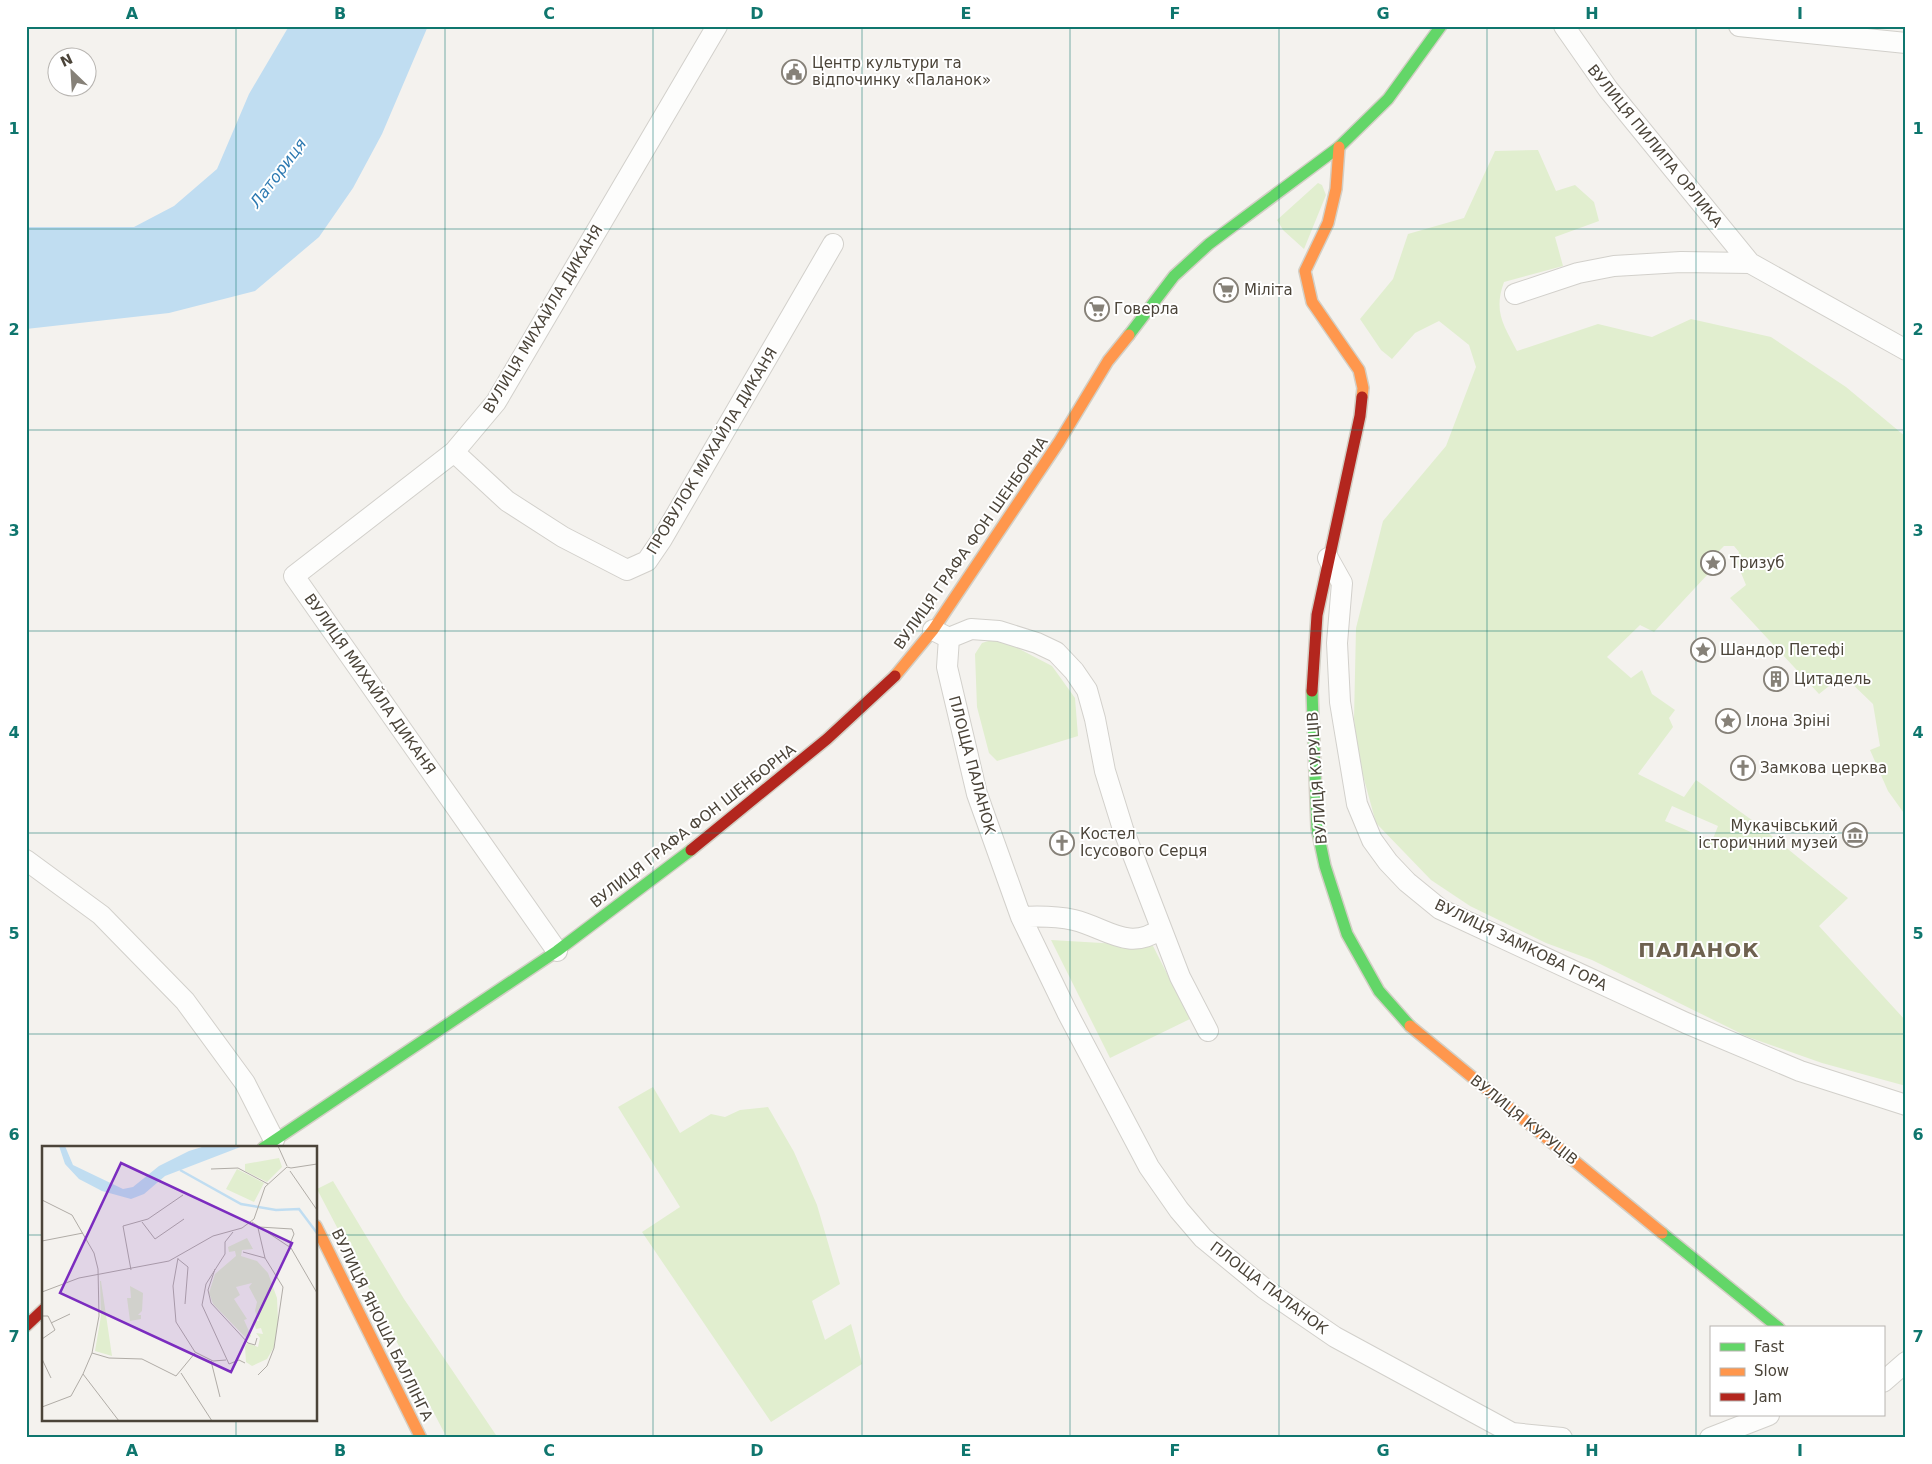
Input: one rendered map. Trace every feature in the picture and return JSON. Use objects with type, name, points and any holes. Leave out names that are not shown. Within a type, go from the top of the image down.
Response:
[{"type":"main road","name":"ВУЛИЦЯ ГРАФА ФОН ШЕНБОРНА","points":[[271,1145],[557,951],[664,872],[828,739],[902,668],[941,634],[1108,360],[1174,276],[1208,244],[1339,147],[1393,92],[1441,26]]},
{"type":"main road","name":"ВУЛИЦЯ КУРУЦІВ","points":[[1339,147],[1336,190],[1328,223],[1305,270],[1306,282],[1312,302],[1359,370],[1363,388],[1360,416],[1317,615],[1312,676],[1317,828],[1324,866],[1335,902],[1347,934],[1364,967],[1379,991],[1414,1031],[1777,1326]]},
{"type":"main road","name":"ВУЛИЦЯ ЯНОША БАЛЛІНГА","points":[[318,1230],[421,1438]]},
{"type":"main road","points":[[26,1326],[42,1311]]},
{"type":"street","name":"ВУЛИЦЯ МИХАЙЛА ДИКАНЯ","points":[[557,951],[294,576],[454,452],[496,402],[717,26]]},
{"type":"street","name":"ВУЛИЦЯ ПИЛИПА ОРЛИКА","points":[[1564,26],[1614,96],[1750,262]]},
{"type":"street","points":[[1739,26],[1906,43]]},
{"type":"street","name":"ПРОВУЛОК МИХАЙЛА ДИКАНЯ","points":[[454,452],[507,501],[563,537],[627,570],[647,561],[662,539],[833,244]]},
{"type":"street","points":[[1515,294],[1578,273],[1614,266],[1681,262],[1750,262],[1906,350]]},
{"type":"street","name":"ВУЛИЦЯ ЗАМКОВА ГОРА","points":[[1328,558],[1342,583],[1337,643],[1340,702],[1357,804],[1372,840],[1407,882],[1440,910],[1678,1019],[1800,1071],[1906,1105]]},
{"type":"street","points":[[941,634],[971,629],[999,632],[1037,643],[1056,652],[1074,671],[1087,690],[1096,719],[1105,771],[1123,829],[1180,976],[1208,1031]]},
{"type":"street","name":"ПЛОЩА ПАЛАНОК","points":[[941,634],[977,794],[1021,917],[1067,1012],[1149,1167],[1179,1210],[1203,1238],[1265,1289],[1335,1337],[1512,1436],[1562,1438]]},
{"type":"street","points":[[26,860],[101,915],[185,1001],[245,1083],[271,1145]]},
{"type":"street","points":[[1021,917],[1049,915],[1077,921],[1106,933],[1133,940],[1148,938],[1161,929]]},
{"type":"street","points":[[1884,1381],[1906,1362]]},
{"type":"street","points":[[1710,1438],[1766,1416]]},
{"type":"green space","points":[[1538,150],[1556,191],[1575,185],[1594,202],[1599,221],[1555,237],[1563,266],[1504,282],[1500,310],[1504,326],[1517,351],[1598,324],[1652,337],[1691,319],[1771,337],[1846,387],[1906,437],[1906,816],[1888,791],[1870,750],[1880,746],[1873,704],[1843,675],[1819,694],[1730,598],[1746,585],[1737,563],[1739,552],[1734,546],[1724,546],[1719,551],[1718,560],[1702,568],[1708,574],[1654,632],[1640,625],[1607,657],[1631,678],[1642,670],[1652,694],[1675,710],[1669,718],[1673,727],[1638,774],[1684,797],[1696,780],[1756,823],[1848,898],[1819,926],[1906,1021],[1906,1086],[1822,1063],[1748,1037],[1592,960],[1546,943],[1470,906],[1431,880],[1376,823],[1359,761],[1354,719],[1356,628],[1383,521],[1446,446],[1476,367],[1469,345],[1439,321],[1415,333],[1392,359],[1381,350],[1360,319],[1393,279],[1408,234],[1464,218],[1495,151]],"holes":[[[1672,806],[1718,826],[1712,841],[1665,821]]]},
{"type":"green space","points":[[1318,183],[1322,185],[1326,195],[1304,249],[1283,230],[1277,220]]},
{"type":"green space","points":[[998,638],[1052,666],[1075,698],[1078,736],[997,761],[989,753],[977,707],[975,654],[982,643]]},
{"type":"green space","points":[[1051,940],[1153,946],[1190,1019],[1110,1058]]},
{"type":"green space","points":[[653,1087],[680,1133],[711,1114],[725,1117],[740,1110],[768,1107],[794,1152],[817,1205],[840,1284],[812,1301],[825,1340],[851,1324],[862,1364],[771,1422],[642,1232],[680,1207],[618,1107]]},
{"type":"green space","points":[[333,1181],[404,1299],[498,1438],[447,1438],[318,1188]]},
{"type":"water","name":"Латориця","points":[[289,26],[428,26],[382,134],[353,188],[319,237],[255,291],[169,313],[26,329],[26,227],[134,227],[174,206],[217,169],[249,94]]},
{"type":"traffic: fast","points":[[1129,335],[1174,276],[1209,244],[1339,147],[1388,99],[1441,26]]},
{"type":"traffic: fast","points":[[1312,691],[1317,828],[1325,866],[1347,934],[1379,991],[1410,1026]]},
{"type":"traffic: fast","points":[[266,1146],[557,951],[691,850]]},
{"type":"traffic: fast","points":[[1662,1233],[1777,1326]]},
{"type":"traffic: slow","points":[[1339,147],[1336,189],[1328,223],[1305,271],[1312,302],[1359,370],[1363,388],[1362,397]]},
{"type":"traffic: slow","points":[[895,676],[933,630],[1059,442],[1108,361],[1129,335]]},
{"type":"traffic: slow","points":[[1410,1026],[1662,1233]]},
{"type":"traffic: slow","points":[[318,1230],[421,1438]]},
{"type":"traffic: jam","points":[[1312,691],[1317,615],[1360,416],[1362,397]]},
{"type":"traffic: jam","points":[[691,850],[827,739],[895,676]]},
{"type":"traffic: jam","points":[[26,1326],[42,1311]]},
{"type":"place","name":"Центр культури та відпочинку «Паланок»","points":[[794,72]]},
{"type":"place","name":"Міліта","points":[[1226,290]]},
{"type":"place","name":"Говерла","points":[[1097,309]]},
{"type":"place","name":"Тризуб","points":[[1713,563]]},
{"type":"place","name":"Шандор Петефі","points":[[1703,650]]},
{"type":"place","name":"Цитадель","points":[[1776,679]]},
{"type":"place","name":"Ілона Зріні","points":[[1728,721]]},
{"type":"place","name":"Замкова церква","points":[[1743,768]]},
{"type":"place","name":"Мукачівський історичний музей","points":[[1855,835]]},
{"type":"place","name":"Костел Ісусового Серця","points":[[1062,843]]},
{"type":"district","name":"ПАЛАНОК","points":[[1699,950]]}]
